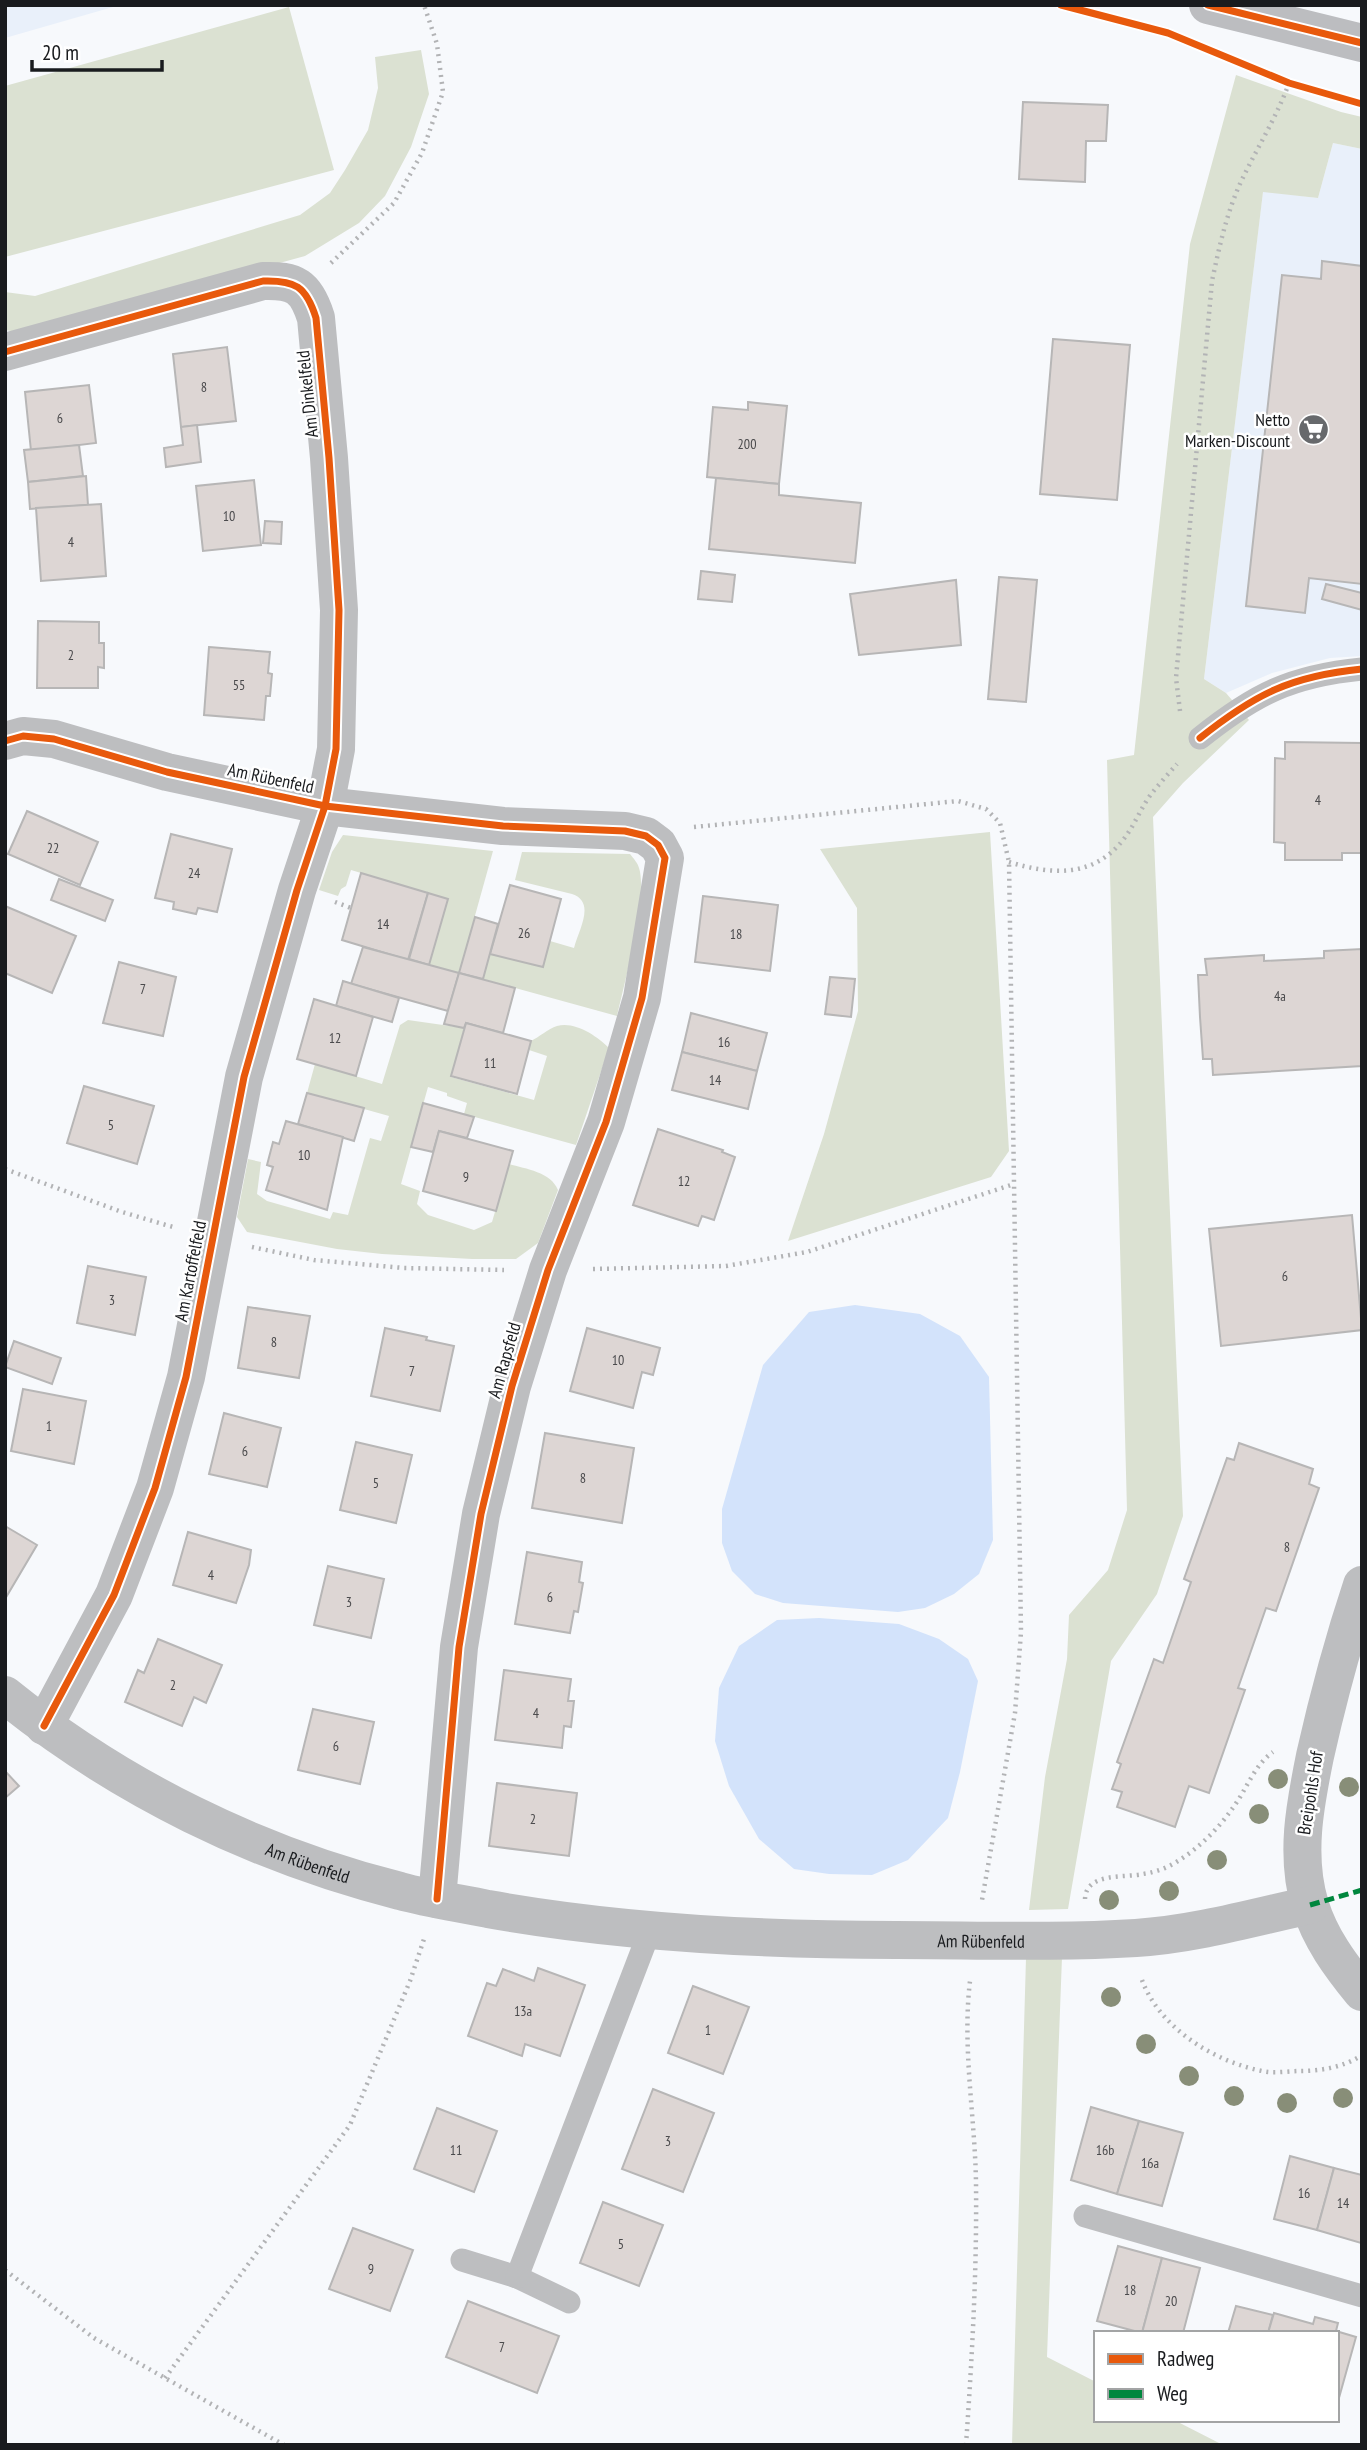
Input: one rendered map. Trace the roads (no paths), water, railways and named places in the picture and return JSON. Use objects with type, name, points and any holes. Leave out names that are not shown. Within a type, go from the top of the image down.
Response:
[{"type":"main road","points":[[1208,5],[1362,43]]},
{"type":"street","name":"Am Dinkelfeld","points":[[5,352],[263,281],[284,281],[300,288],[309,298],[316,318],[339,610],[335,749],[325,806]]},
{"type":"street","name":"Am Rübenfeld","points":[[5,741],[23,736],[54,739],[167,772],[325,806],[503,826],[625,831],[646,835],[658,845]]},
{"type":"street","name":"Am Kartoffelfeld","points":[[44,1726],[114,1595],[155,1488],[186,1377],[244,1077],[297,890],[325,806]]},
{"type":"street","name":"Am Rapsfeld","points":[[437,1899],[459,1647],[481,1514],[512,1386],[548,1270],[606,1122],[642,998],[665,858],[658,845]]},
{"type":"street","name":"Breipohls Hof","points":[[1362,1585],[1329,1692],[1315,1755],[1307,1794],[1302,1870],[1310,1905],[1323,1937],[1339,1964],[1362,1992]]},
{"type":"street","name":"Am Rübenfeld","points":[[5,1695],[44,1726],[137,1787],[201,1819],[321,1867],[381,1886],[437,1899],[580,1924],[773,1939],[1134,1938],[1206,1928],[1310,1905]]},
{"type":"lane","points":[[1200,738],[1237,709],[1282,685],[1332,672],[1362,669]]},
{"type":"lane","points":[[517,2277],[650,1930]]},
{"type":"lane","points":[[1085,2217],[1362,2296]]},
{"type":"lane","points":[[462,2260],[517,2277],[569,2302]]},
{"type":"water","points":[[855,1305],[920,1314],[960,1336],[989,1377],[993,1540],[979,1574],[954,1594],[925,1608],[898,1612],[783,1603],[755,1594],[732,1571],[722,1543],[722,1509],[763,1365],[809,1312]]},
{"type":"water","points":[[819,1618],[899,1624],[939,1639],[968,1659],[978,1681],[948,1818],[908,1860],[872,1875],[829,1874],[794,1869],[759,1839],[729,1786],[715,1741],[719,1688],[739,1646],[777,1620]]},
{"type":"place","name":"Netto Marken-Discount","points":[[1313,429]]}]
